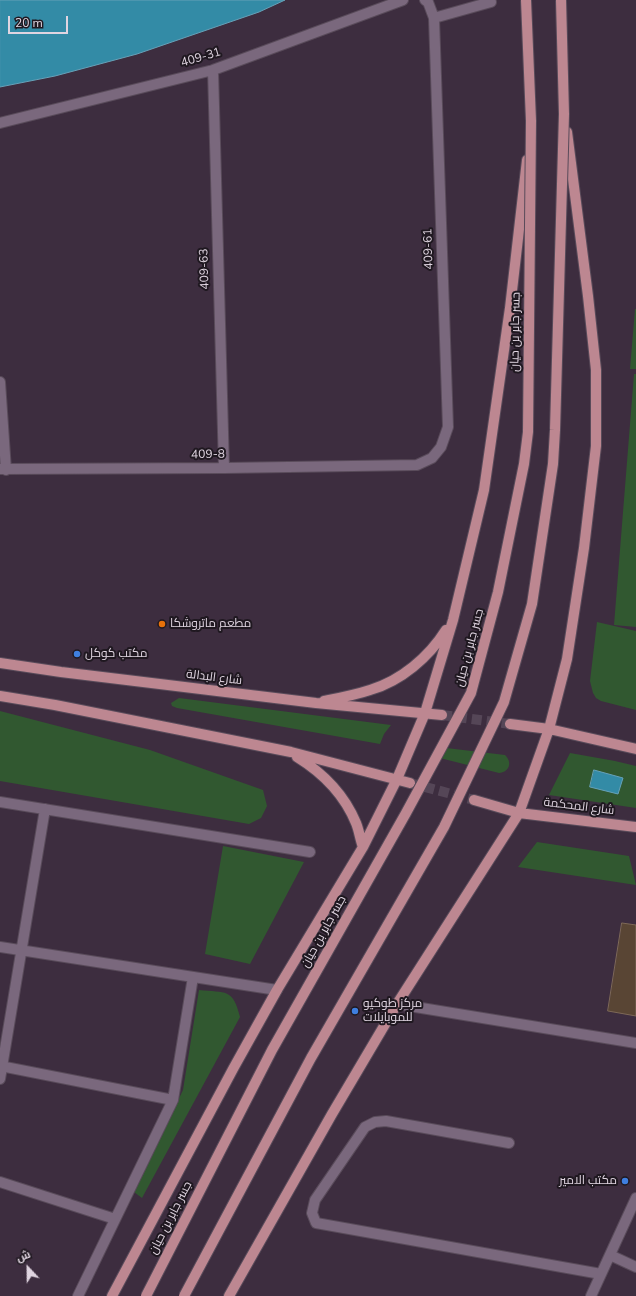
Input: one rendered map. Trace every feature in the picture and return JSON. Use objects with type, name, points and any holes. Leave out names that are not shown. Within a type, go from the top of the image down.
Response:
[{"type":"main road","name":"جسر جابر بن حيان","points":[[146,1296],[272,1050],[406,813],[471,693],[498,592],[524,464],[528,432],[531,121],[526,0]]},
{"type":"main road","points":[[184,1296],[311,1058],[444,826],[504,702],[532,604],[553,464],[564,114],[561,0]]},
{"type":"main road","points":[[229,1296],[332,1114],[397,1004],[519,813],[549,730],[567,659],[592,492],[596,446],[596,370],[588,296],[564,114]]},
{"type":"main road","points":[[112,1296],[233,1069],[277,990],[363,847],[397,779],[425,712],[453,620],[484,490],[510,308],[531,121]]},
{"type":"main road","points":[[316,703],[371,690],[396,678],[418,663],[438,643],[453,620]]},
{"type":"main road","name":"شارع البدالة","points":[[0,663],[61,672],[316,703],[425,712],[442,715]]},
{"type":"main road","points":[[0,696],[54,705],[290,752],[410,782]]},
{"type":"main road","points":[[510,724],[549,730],[636,749]]},
{"type":"main road","points":[[290,752],[311,766],[330,782],[345,801],[356,823],[363,847]]},
{"type":"main road","name":"شارع المحكمة","points":[[474,800],[519,813],[636,827]]},
{"type":"street","name":"409-31","points":[[0,123],[213,70],[403,0]]},
{"type":"street","points":[[425,0],[428,2],[434,18],[491,2]]},
{"type":"street","name":"409-61","points":[[417,465],[432,458],[441,447],[448,427],[434,18]]},
{"type":"street","name":"409-63","points":[[213,70],[224,468]]},
{"type":"street","points":[[0,382],[3,469]]},
{"type":"street","name":"409-8","points":[[3,469],[417,465]]},
{"type":"street","points":[[0,802],[310,852]]},
{"type":"street","points":[[0,1079],[45,809]]},
{"type":"street","points":[[0,947],[277,990]]},
{"type":"street","points":[[78,1296],[173,1100],[193,977]]},
{"type":"street","points":[[397,1004],[636,1043]]},
{"type":"street","points":[[1,1066],[173,1100]]},
{"type":"street","points":[[509,1143],[386,1121],[375,1122],[365,1127],[315,1200],[312,1213],[316,1223],[601,1274]]},
{"type":"street","points":[[0,1182],[115,1219]]},
{"type":"street","points":[[591,1296],[636,1198]]},
{"type":"street","points":[[610,1255],[636,1267]]},
{"type":"green space","points":[[635,309],[636,369],[630,369]]},
{"type":"green space","points":[[634,374],[636,374],[636,627],[614,625]]},
{"type":"green space","points":[[597,622],[636,631],[636,710],[601,701],[596,698],[593,693],[590,681]]},
{"type":"green space","points":[[179,698],[391,725],[384,734],[380,744],[172,706],[171,703]]},
{"type":"green space","points":[[0,711],[150,750],[263,790],[267,806],[261,818],[249,824],[0,781]]},
{"type":"green space","points":[[438,747],[505,755],[509,761],[509,767],[505,771],[499,773],[436,757],[434,750]]},
{"type":"green space","points":[[570,753],[636,766],[636,808],[549,795]]},
{"type":"green space","points":[[537,842],[629,856],[636,885],[518,867]]},
{"type":"green space","points":[[223,846],[304,862],[250,964],[205,954]]},
{"type":"green space","points":[[199,990],[222,992],[227,994],[234,1001],[240,1017],[142,1198],[134,1192],[183,1090]]},
{"type":"water","points":[[0,0],[285,0],[259,12],[137,54],[55,76],[0,87]]},
{"type":"water","points":[[594,770],[623,778],[618,794],[590,787]]},
{"type":"building","points":[[622,923],[636,925],[636,1016],[608,1011]]},
{"type":"tunnel","points":[[442,715],[510,724]]},
{"type":"tunnel","points":[[410,783],[474,800]]},
{"type":"place","name":"مطعم ماتروشكا","points":[[162,624]]},
{"type":"place","name":"مكتب كوكل","points":[[77,654]]},
{"type":"place","name":"مركز طوكيو للموبايلات","points":[[355,1011]]},
{"type":"place","name":"مكتب الامير","points":[[625,1181]]}]
